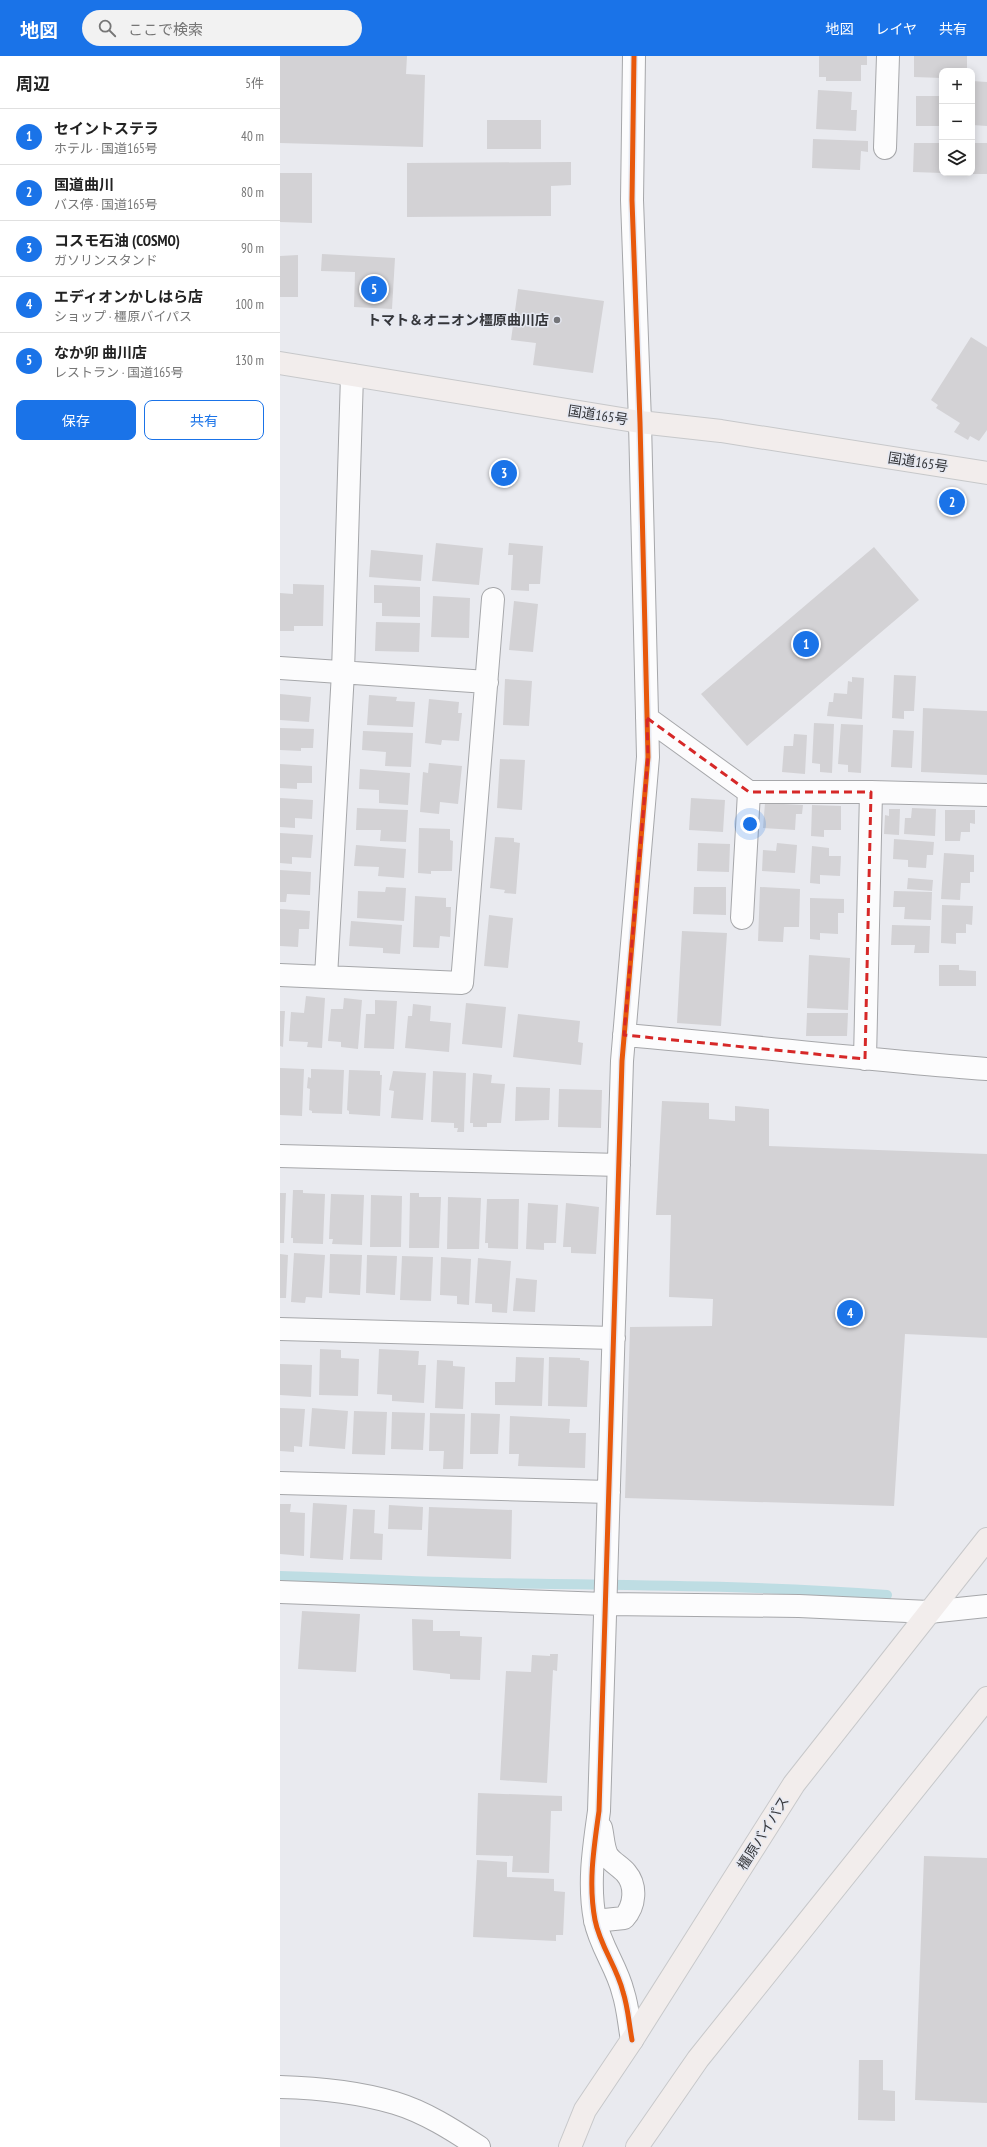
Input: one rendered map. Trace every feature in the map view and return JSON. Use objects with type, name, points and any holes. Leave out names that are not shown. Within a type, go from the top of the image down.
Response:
[{"type":"highway","name":"国道165号","points":[[280,363],[640,422],[721,431],[987,473]]},
{"type":"highway","name":"橿原バイパス","points":[[570,2147],[585,2110],[632,2040],[794,1784],[987,1539]]},
{"type":"highway","points":[[637,2147],[698,2059],[987,1698]]},
{"type":"street","points":[[632,2040],[623,1991],[600,1939],[596,1921],[592,1866],[599,1811],[624,1035],[648,757],[640,422],[632,200],[634,56]]},
{"type":"street","points":[[885,148],[888,56]]},
{"type":"street","points":[[326,977],[343,672],[352,375]]},
{"type":"street","points":[[280,975],[462,983],[493,600]]},
{"type":"street","points":[[280,668],[487,682]]},
{"type":"street","points":[[647,718],[750,792],[871,792],[987,795]]},
{"type":"street","points":[[742,918],[750,792]]},
{"type":"street","points":[[865,1060],[871,792]]},
{"type":"street","points":[[624,1035],[738,1044],[865,1060],[987,1069]]},
{"type":"street","points":[[280,1156],[619,1165]]},
{"type":"street","points":[[280,1328],[614,1338]]},
{"type":"street","points":[[280,1483],[609,1492]]},
{"type":"street","points":[[280,1592],[605,1604],[799,1606],[929,1612],[987,1606]]},
{"type":"street","points":[[596,1921],[624,1918],[631,1910],[633,1896],[632,1884],[626,1873],[608,1856],[604,1846],[599,1811]]},
{"type":"street","points":[[280,2087],[351,2093],[396,2103],[446,2126],[479,2147]]},
{"type":"highlighted area","points":[[647,718],[749,792],[871,792],[865,1059],[624,1035],[648,757]]},
{"type":"building","points":[[280,56],[407,56],[406,74],[425,75],[423,147],[280,143]]},
{"type":"building","points":[[819,56],[867,56],[867,65],[861,65],[861,81],[826,81],[826,77],[819,77]]},
{"type":"building","points":[[914,56],[967,56],[967,68],[939,68],[939,78],[914,77]]},
{"type":"building","points":[[975,81],[987,82],[987,126],[975,125]]},
{"type":"building","points":[[818,90],[852,92],[851,110],[857,110],[856,131],[816,129]]},
{"type":"building","points":[[916,96],[939,96],[939,126],[916,126]]},
{"type":"building","points":[[487,120],[541,120],[541,149],[487,149]]},
{"type":"building","points":[[813,139],[868,141],[868,152],[861,151],[860,170],[812,168]]},
{"type":"building","points":[[914,143],[939,143],[939,173],[913,172]]},
{"type":"building","points":[[975,143],[987,143],[987,174],[975,174]]},
{"type":"building","points":[[571,162],[571,185],[551,186],[551,216],[407,217],[407,163]]},
{"type":"building","points":[[280,173],[312,173],[312,223],[280,222]]},
{"type":"building","points":[[322,254],[395,258],[392,309],[354,307],[355,272],[321,271]]},
{"type":"building","points":[[298,255],[298,297],[280,297],[280,256]]},
{"type":"building","name":"トマト＆オニオン橿原曲川店","points":[[518,289],[604,301],[593,373],[533,365],[536,343],[511,340]]},
{"type":"building","points":[[971,337],[987,347],[987,430],[979,441],[970,436],[968,440],[954,432],[960,423],[936,408],[938,405],[931,400]]},
{"type":"building","points":[[436,543],[483,548],[479,585],[432,581]]},
{"type":"building","points":[[509,543],[543,546],[540,584],[529,584],[529,591],[511,590],[513,555],[508,555]]},
{"type":"building","points":[[874,547],[919,600],[747,746],[701,694]]},
{"type":"building","points":[[371,550],[423,555],[421,581],[369,577]]},
{"type":"building","points":[[293,584],[324,585],[323,626],[294,626],[294,631],[280,631],[280,593],[293,594]]},
{"type":"building","points":[[374,585],[420,587],[420,617],[382,616],[382,603],[374,603]]},
{"type":"building","points":[[433,596],[470,598],[469,638],[431,637]]},
{"type":"building","points":[[514,601],[538,604],[533,652],[509,650]]},
{"type":"building","points":[[376,622],[420,623],[419,652],[375,651]]},
{"type":"building","points":[[894,675],[916,676],[914,711],[904,711],[904,719],[892,718]]},
{"type":"building","points":[[852,677],[864,678],[862,719],[827,716],[829,702],[833,702],[834,693],[847,694],[848,681],[852,682]]},
{"type":"building","points":[[505,679],[532,681],[529,726],[503,725]]},
{"type":"building","points":[[280,694],[311,697],[309,722],[280,720]]},
{"type":"building","points":[[369,695],[397,697],[396,701],[415,702],[413,727],[367,725]]},
{"type":"building","points":[[429,699],[459,702],[458,713],[462,713],[459,741],[442,740],[441,745],[425,743]]},
{"type":"building","points":[[923,708],[987,711],[987,775],[921,772]]},
{"type":"building","points":[[814,723],[834,724],[832,773],[820,772],[820,764],[812,763]]},
{"type":"building","points":[[841,724],[863,725],[861,773],[848,772],[848,765],[838,764]]},
{"type":"building","points":[[280,728],[314,729],[313,748],[301,748],[301,751],[280,750]]},
{"type":"building","points":[[893,730],[914,731],[912,768],[891,767]]},
{"type":"building","points":[[363,731],[413,733],[411,767],[385,766],[386,752],[362,750]]},
{"type":"building","points":[[794,734],[807,735],[805,774],[782,772],[784,746],[793,746]]},
{"type":"building","points":[[500,759],[525,760],[522,810],[497,808]]},
{"type":"building","points":[[429,763],[462,766],[458,804],[440,802],[439,814],[420,812],[423,772],[428,773]]},
{"type":"building","points":[[280,764],[312,766],[312,783],[297,783],[297,789],[280,788]]},
{"type":"building","points":[[360,769],[410,773],[408,805],[379,803],[379,790],[359,789]]},
{"type":"building","points":[[280,798],[313,800],[312,819],[295,818],[295,828],[280,827]]},
{"type":"building","points":[[691,798],[725,800],[723,832],[689,830]]},
{"type":"building","points":[[765,803],[803,805],[802,814],[796,814],[795,830],[763,828]]},
{"type":"building","points":[[812,805],[841,806],[841,830],[824,830],[824,837],[811,836]]},
{"type":"building","points":[[357,808],[408,810],[406,842],[380,841],[381,830],[356,830]]},
{"type":"building","points":[[912,808],[936,809],[935,836],[904,834],[905,818],[911,818]]},
{"type":"building","points":[[889,809],[900,809],[899,835],[884,834],[885,815],[889,816]]},
{"type":"building","points":[[945,810],[975,810],[975,824],[970,823],[970,832],[961,832],[960,841],[945,841]]},
{"type":"building","points":[[419,828],[450,829],[450,840],[453,841],[452,871],[431,871],[431,874],[418,873]]},
{"type":"building","points":[[280,833],[313,835],[311,858],[292,857],[292,864],[280,863]]},
{"type":"building","points":[[495,837],[514,838],[514,842],[520,843],[516,894],[504,893],[505,890],[490,888]]},
{"type":"building","points":[[894,839],[934,842],[933,855],[927,855],[926,868],[908,867],[908,860],[893,859]]},
{"type":"building","points":[[698,843],[730,844],[729,872],[697,871]]},
{"type":"building","points":[[777,843],[797,845],[795,873],[762,871],[763,850],[776,851]]},
{"type":"building","points":[[356,845],[406,849],[404,878],[378,876],[379,867],[354,866]]},
{"type":"building","points":[[812,846],[829,848],[829,856],[841,856],[840,876],[820,875],[820,884],[810,883]]},
{"type":"building","points":[[944,853],[974,855],[974,872],[970,872],[970,883],[961,883],[960,900],[941,899]]},
{"type":"building","points":[[280,870],[311,872],[310,895],[287,894],[286,902],[280,902]]},
{"type":"building","points":[[908,878],[933,880],[932,891],[907,889]]},
{"type":"building","points":[[386,887],[406,888],[404,921],[357,918],[358,891],[385,892]]},
{"type":"building","points":[[694,887],[726,887],[726,915],[693,914]]},
{"type":"building","points":[[760,887],[800,889],[799,927],[784,927],[783,942],[758,941]]},
{"type":"building","points":[[894,891],[932,892],[931,920],[904,919],[905,907],[893,907]]},
{"type":"building","points":[[415,896],[446,898],[446,907],[451,907],[450,937],[440,936],[439,948],[413,947]]},
{"type":"building","points":[[810,898],[844,899],[844,913],[838,913],[838,934],[820,933],[820,940],[810,939]]},
{"type":"building","points":[[942,905],[973,906],[972,925],[966,924],[966,933],[956,933],[956,944],[941,943]]},
{"type":"building","points":[[280,909],[310,911],[309,929],[299,929],[298,947],[280,946]]},
{"type":"building","points":[[489,915],[513,918],[508,968],[484,966]]},
{"type":"building","points":[[351,921],[402,925],[400,954],[383,953],[383,948],[349,946]]},
{"type":"building","points":[[892,925],[930,926],[929,953],[914,953],[915,945],[891,945]]},
{"type":"building","points":[[682,931],[727,933],[721,1026],[677,1023]]},
{"type":"building","points":[[809,955],[850,958],[848,1010],[807,1008]]},
{"type":"building","points":[[939,965],[959,965],[959,970],[976,971],[976,986],[939,986]]},
{"type":"building","points":[[306,996],[325,998],[322,1048],[307,1047],[308,1042],[289,1041],[291,1012],[304,1013]]},
{"type":"building","points":[[344,998],[362,1000],[358,1049],[341,1047],[341,1042],[328,1041],[331,1009],[343,1009]]},
{"type":"building","points":[[375,1000],[397,1001],[394,1049],[364,1048],[366,1014],[375,1014]]},
{"type":"building","points":[[466,1003],[506,1007],[502,1048],[462,1044]]},
{"type":"building","points":[[413,1004],[431,1006],[430,1021],[451,1023],[449,1052],[405,1048],[408,1016],[412,1016]]},
{"type":"building","points":[[280,1011],[285,1011],[283,1047],[280,1046]]},
{"type":"building","points":[[807,1013],[848,1013],[847,1036],[806,1036]]},
{"type":"building","points":[[518,1014],[580,1021],[578,1042],[583,1043],[581,1065],[513,1057]]},
{"type":"building","points":[[280,1068],[304,1069],[302,1116],[280,1115]]},
{"type":"building","points":[[311,1069],[344,1070],[342,1114],[312,1113],[312,1111],[309,1110],[310,1089],[307,1088],[308,1077],[311,1078]]},
{"type":"building","points":[[349,1070],[380,1071],[380,1075],[382,1075],[380,1116],[349,1114],[349,1111],[347,1110]]},
{"type":"building","points":[[393,1071],[426,1073],[423,1120],[391,1118],[394,1091],[389,1090]]},
{"type":"building","points":[[433,1071],[466,1073],[464,1132],[457,1132],[458,1128],[454,1128],[454,1123],[431,1122]]},
{"type":"building","points":[[473,1073],[492,1075],[491,1083],[505,1084],[501,1123],[487,1123],[487,1127],[473,1127],[473,1123],[470,1123]]},
{"type":"building","points":[[516,1087],[550,1088],[549,1120],[515,1121]]},
{"type":"building","points":[[559,1089],[602,1090],[601,1128],[558,1127]]},
{"type":"building","points":[[662,1101],[709,1103],[709,1119],[735,1121],[735,1106],[769,1109],[769,1146],[987,1154],[987,1338],[905,1334],[894,1506],[625,1498],[630,1327],[712,1326],[713,1299],[669,1297],[671,1215],[656,1215]]},
{"type":"building","points":[[293,1190],[303,1190],[303,1193],[325,1194],[323,1244],[293,1243],[293,1238],[291,1238]]},
{"type":"building","points":[[280,1193],[286,1193],[284,1243],[280,1243]]},
{"type":"building","points":[[410,1193],[419,1193],[419,1197],[441,1197],[439,1248],[409,1248]]},
{"type":"building","points":[[331,1194],[364,1195],[362,1245],[332,1244],[333,1239],[329,1239]]},
{"type":"building","points":[[371,1195],[402,1196],[401,1247],[370,1247]]},
{"type":"building","points":[[448,1197],[481,1198],[479,1249],[447,1249]]},
{"type":"building","points":[[487,1199],[519,1199],[518,1249],[488,1248],[488,1243],[485,1243]]},
{"type":"building","points":[[528,1203],[558,1205],[556,1243],[544,1243],[544,1250],[526,1249]]},
{"type":"building","points":[[566,1203],[599,1207],[596,1254],[571,1253],[571,1247],[563,1247]]},
{"type":"building","points":[[294,1253],[325,1255],[322,1298],[306,1297],[305,1303],[291,1302]]},
{"type":"building","points":[[280,1254],[288,1255],[286,1298],[280,1298]]},
{"type":"building","points":[[330,1254],[362,1255],[360,1295],[329,1293]]},
{"type":"building","points":[[367,1255],[397,1256],[395,1295],[366,1293]]},
{"type":"building","points":[[402,1256],[433,1257],[431,1301],[400,1300]]},
{"type":"building","points":[[441,1257],[471,1259],[469,1305],[457,1304],[457,1296],[440,1295]]},
{"type":"building","points":[[478,1258],[511,1261],[507,1313],[492,1312],[492,1304],[475,1303]]},
{"type":"building","points":[[516,1278],[537,1280],[535,1312],[513,1311]]},
{"type":"building","points":[[320,1349],[341,1350],[341,1358],[359,1359],[358,1396],[319,1395]]},
{"type":"building","points":[[379,1349],[419,1351],[418,1365],[426,1365],[424,1403],[392,1401],[392,1395],[377,1394]]},
{"type":"building","points":[[516,1357],[544,1358],[542,1406],[495,1405],[495,1382],[515,1382]]},
{"type":"building","points":[[549,1357],[580,1358],[580,1360],[589,1361],[587,1407],[548,1406]]},
{"type":"building","points":[[437,1360],[453,1361],[453,1366],[465,1367],[463,1409],[435,1408]]},
{"type":"building","points":[[280,1364],[312,1365],[311,1397],[280,1395]]},
{"type":"building","points":[[280,1408],[305,1409],[302,1447],[294,1446],[294,1452],[280,1451]]},
{"type":"building","points":[[312,1408],[348,1411],[345,1449],[309,1446]]},
{"type":"building","points":[[354,1411],[387,1412],[385,1455],[352,1454]]},
{"type":"building","points":[[392,1412],[425,1413],[423,1450],[391,1449]]},
{"type":"building","points":[[430,1413],[465,1414],[463,1469],[443,1469],[444,1451],[429,1451]]},
{"type":"building","points":[[471,1413],[500,1414],[498,1454],[470,1454]]},
{"type":"building","points":[[510,1416],[570,1419],[569,1433],[586,1433],[585,1468],[518,1466],[519,1454],[509,1454]]},
{"type":"building","points":[[313,1503],[347,1505],[343,1560],[310,1558]]},
{"type":"building","points":[[280,1504],[291,1504],[290,1512],[305,1513],[304,1556],[280,1554]]},
{"type":"building","points":[[389,1505],[423,1507],[422,1530],[388,1529]]},
{"type":"building","points":[[429,1507],[512,1510],[511,1559],[427,1556]]},
{"type":"building","points":[[353,1509],[375,1510],[374,1533],[383,1534],[382,1560],[350,1559]]},
{"type":"building","points":[[302,1611],[360,1614],[356,1672],[298,1669]]},
{"type":"building","points":[[412,1619],[433,1620],[433,1631],[460,1631],[460,1636],[482,1637],[480,1680],[450,1679],[450,1674],[413,1670]]},
{"type":"building","points":[[550,1654],[558,1654],[557,1671],[553,1670],[547,1783],[500,1780],[506,1671],[531,1672],[532,1655],[550,1656]]},
{"type":"building","points":[[478,1793],[562,1796],[562,1811],[551,1811],[549,1873],[512,1872],[513,1856],[476,1855]]},
{"type":"building","points":[[924,1856],[987,1858],[987,2103],[915,2100]]},
{"type":"building","points":[[477,1860],[507,1862],[507,1877],[554,1879],[554,1891],[565,1892],[563,1935],[556,1935],[556,1941],[473,1937]]},
{"type":"building","points":[[859,2060],[883,2060],[883,2090],[895,2091],[895,2121],[858,2120]]},
{"type":"waterway","points":[[280,1576],[458,1582],[736,1587],[887,1595]]},
{"type":"cycle path","points":[[632,2040],[626,2004],[620,1983],[597,1930],[593,1906],[592,1879],[599,1811],[622,1061],[648,757],[640,422],[632,200],[634,56]]},
{"type":"place","name":"なか卯 曲川店","points":[[374,289]]},
{"type":"place","name":"トマト＆オニオン橿原曲川店","points":[[557,320]]},
{"type":"place","name":"コスモ石油 (COSMO)","points":[[504,473]]},
{"type":"place","name":"国道曲川","points":[[952,502]]},
{"type":"place","name":"セイントステラ","points":[[806,644]]},
{"type":"place","name":"エディオンかしはら店","points":[[850,1313]]}]
